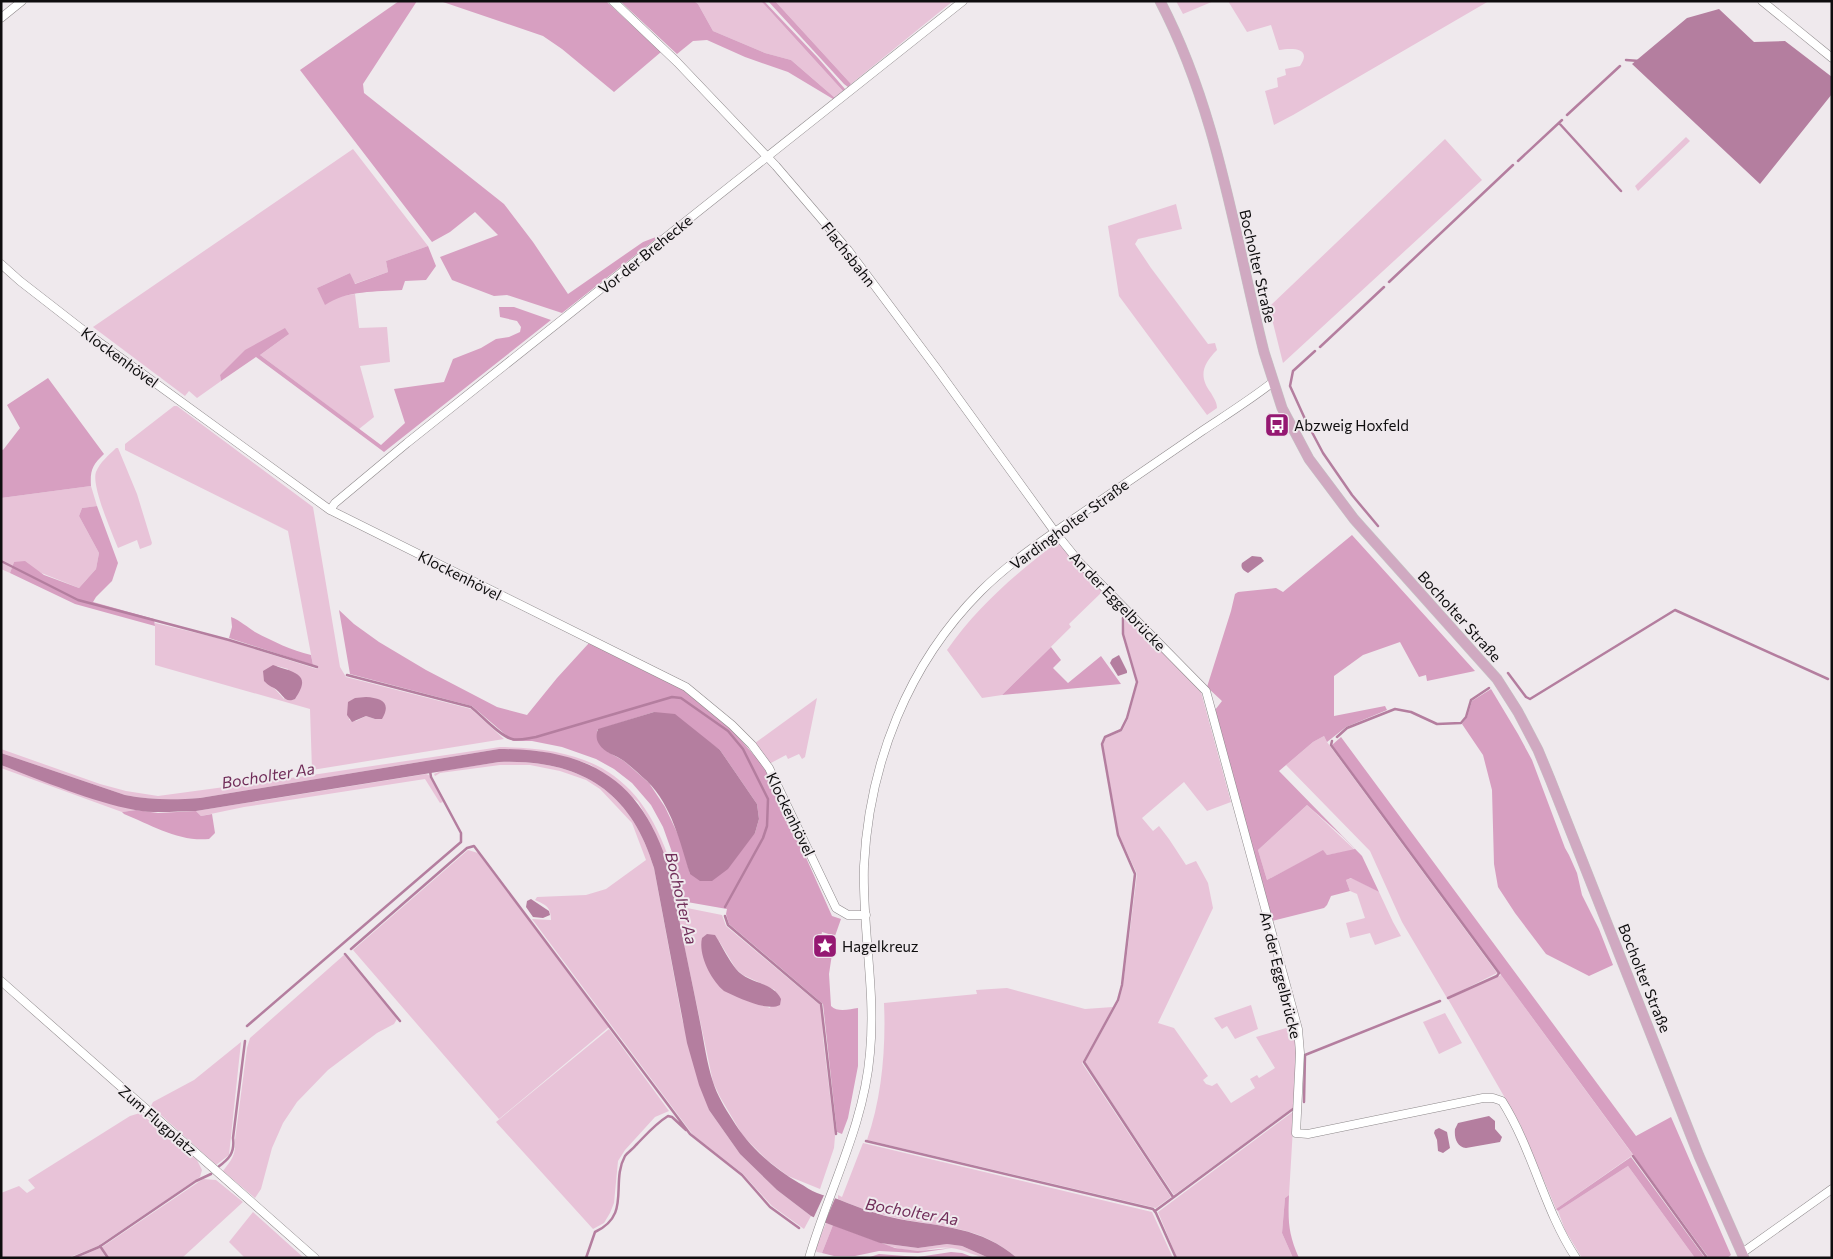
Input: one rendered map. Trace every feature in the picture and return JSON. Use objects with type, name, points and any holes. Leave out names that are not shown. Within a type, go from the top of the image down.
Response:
[{"type":"main road","name":"Bocholter Straße","points":[[1160,1],[1183,48],[1204,103],[1253,310],[1273,382],[1288,420],[1309,459],[1342,505],[1497,679],[1518,712],[1538,750],[1699,1156],[1743,1255]]},
{"type":"street","points":[[1,18],[22,1]]},
{"type":"street","name":"Flachsbahn","points":[[613,1],[678,62],[767,156],[848,250],[949,385],[1055,532]]},
{"type":"street","name":"Vor der Brehecke","points":[[330,510],[335,503],[407,443],[963,1]]},
{"type":"street","points":[[1762,1],[1832,58]]},
{"type":"street","name":"Klockenhövel","points":[[1,264],[92,337],[330,510],[686,687],[732,725],[752,745],[769,768],[836,908],[848,915],[866,915]]},
{"type":"street","name":"Vardingholter Straße","points":[[809,1258],[859,1116],[870,1055],[871,985],[864,867],[871,801],[883,752],[897,715],[922,666],[936,644],[981,591],[1029,550],[1273,382]]},
{"type":"street","name":"An der Eggelbrücke","points":[[1055,532],[1087,570],[1206,691],[1298,1029],[1300,1053],[1296,1133],[1308,1134],[1483,1098],[1498,1100],[1502,1102],[1516,1127],[1560,1229],[1576,1258]]},
{"type":"street","name":"Zum Flugplatz","points":[[1,982],[315,1258]]},
{"type":"street","points":[[1743,1255],[1832,1189]]},
{"type":"shaded area","points":[[399,1],[417,1],[363,84],[364,93],[504,204],[533,242],[568,294],[643,242],[661,235],[562,313],[507,295],[494,296],[452,280],[440,257],[498,235],[475,212],[450,232],[432,242],[300,70]]},
{"type":"shaded area","points":[[440,1],[606,1],[661,52],[614,92],[562,49],[543,36]]},
{"type":"shaded area","points":[[620,1],[694,1],[698,4],[713,31],[765,53],[791,60],[835,98],[833,99],[788,72],[745,57],[707,40],[693,41],[677,54]]},
{"type":"shaded area","points":[[694,1],[761,1],[843,91],[835,98],[791,60],[765,53],[713,31],[698,4]]},
{"type":"shaded area","points":[[761,1],[764,1],[818,58],[845,89],[843,91]]},
{"type":"shaded area","points":[[768,1],[775,1],[851,84],[848,87],[844,84]]},
{"type":"shaded area","points":[[775,1],[953,1],[851,84]]},
{"type":"shaded area","points":[[1176,1],[1214,1],[1183,14]]},
{"type":"shaded area","points":[[1228,1],[1489,1],[1274,125],[1265,91],[1278,87],[1277,78],[1286,75],[1285,69],[1300,66],[1304,55],[1299,50],[1294,49],[1279,50],[1271,25],[1247,32]]},
{"type":"shaded area","points":[[1719,9],[1754,42],[1785,41],[1832,77],[1832,94],[1760,184],[1632,64],[1687,18]]},
{"type":"shaded area","points":[[1686,137],[1690,141],[1638,191],[1635,186]]},
{"type":"shaded area","points":[[1445,139],[1482,180],[1283,363],[1269,307]]},
{"type":"shaded area","points":[[353,149],[428,246],[386,261],[388,272],[354,284],[350,273],[317,288],[336,297],[355,294],[359,328],[387,327],[390,362],[360,366],[374,417],[359,429],[260,355],[289,334],[220,375],[221,381],[197,398],[189,391],[185,396],[93,327]]},
{"type":"shaded area","points":[[1176,204],[1182,229],[1138,239],[1135,244],[1208,344],[1215,343],[1217,350],[1208,360],[1203,376],[1217,408],[1207,415],[1119,296],[1108,226]]},
{"type":"shaded area","points":[[428,246],[436,266],[426,280],[405,281],[402,290],[352,294],[325,305],[317,288],[350,273],[355,284],[388,272],[386,261]]},
{"type":"shaded area","points":[[499,307],[514,307],[551,320],[384,452],[256,357],[221,381],[220,375],[245,350],[285,328],[289,334],[260,355],[381,445],[405,423],[394,389],[444,382],[453,359],[481,348],[496,339],[509,337],[520,332],[521,327],[517,321],[500,317]]},
{"type":"shaded area","points":[[48,378],[104,454],[93,469],[91,486],[1,498],[1,449],[3,450],[20,428],[7,405]]},
{"type":"shaded area","points":[[174,406],[177,406],[313,507],[340,667],[346,677],[471,709],[504,739],[312,770],[310,709],[155,665],[155,623],[226,640],[317,669],[318,666],[313,665],[288,531],[125,450],[125,444]],"holes":[[[277,666],[288,669],[284,699],[274,688]],[[355,698],[374,698],[375,719],[366,716],[356,721],[349,720]]]},
{"type":"shaded area","points":[[118,448],[137,494],[152,543],[140,549],[137,540],[118,548],[96,487],[95,478],[98,468]]},
{"type":"shaded area","points":[[91,486],[97,506],[82,508],[79,516],[99,553],[96,569],[79,588],[14,562],[10,573],[1,569],[1,498]]},
{"type":"shaded area","points":[[97,506],[118,563],[112,581],[93,602],[154,619],[155,626],[75,604],[10,573],[14,562],[25,561],[44,575],[79,588],[96,569],[99,553],[79,516],[82,508]]},
{"type":"shaded area","points":[[1352,535],[1475,671],[1427,681],[1426,675],[1419,677],[1400,642],[1363,655],[1334,676],[1334,716],[1385,706],[1387,710],[1346,727],[1327,742],[1324,736],[1313,742],[1279,771],[1362,856],[1379,892],[1351,878],[1346,880],[1350,891],[1331,896],[1324,908],[1272,921],[1215,710],[1222,701],[1207,687],[1235,594],[1238,592],[1276,588],[1283,592]],"holes":[[[1307,805],[1355,849],[1327,855],[1323,850],[1267,880],[1258,850]]]},
{"type":"shaded area","points":[[1056,543],[1060,544],[1103,591],[1069,624],[1071,627],[1002,695],[982,698],[947,650],[997,592]]},
{"type":"shaded area","points":[[1252,556],[1261,557],[1264,561],[1248,573],[1243,569],[1242,563]]},
{"type":"shaded area","points":[[339,610],[354,624],[379,642],[426,670],[497,707],[527,715],[589,643],[686,691],[733,731],[767,770],[832,916],[841,919],[835,936],[822,932],[820,942],[824,953],[832,954],[829,974],[831,1006],[841,1010],[858,1008],[858,1066],[848,1118],[842,1134],[837,1132],[823,1004],[729,924],[726,914],[727,909],[687,902],[681,892],[673,855],[663,827],[651,805],[632,783],[614,769],[596,759],[562,747],[532,741],[513,741],[472,706],[350,674]],"holes":[[[654,712],[699,735],[720,750],[757,804],[759,819],[755,833],[690,874],[682,843],[665,807],[649,783],[624,761],[608,752],[597,730]]]},
{"type":"shaded area","points":[[1125,614],[1201,692],[1231,802],[1207,811],[1184,782],[1142,818],[1153,831],[1159,826],[1186,865],[1196,861],[1208,883],[1213,908],[1158,1023],[1174,1028],[1208,1076],[1203,1080],[1206,1084],[1212,1086],[1217,1083],[1231,1103],[1255,1088],[1250,1079],[1257,1075],[1259,1078],[1275,1068],[1256,1037],[1293,1026],[1296,1050],[1294,1107],[1174,1195],[1085,1062],[1119,1001],[1123,986],[1137,874],[1119,835],[1103,744],[1106,738],[1122,731],[1128,719],[1138,682],[1124,634]]},
{"type":"shaded area","points":[[231,617],[269,639],[311,655],[313,665],[229,638],[232,627]]},
{"type":"shaded area","points":[[1051,647],[1061,660],[1053,668],[1068,683],[1101,656],[1121,684],[1002,695]]},
{"type":"shaded area","points":[[1119,655],[1127,673],[1118,676],[1110,663],[1112,659]]},
{"type":"shaded area","points":[[273,665],[291,671],[302,679],[301,688],[295,699],[286,699],[264,681],[263,671]]},
{"type":"shaded area","points":[[1491,689],[1532,760],[1565,848],[1577,873],[1582,895],[1599,929],[1613,965],[1589,976],[1546,954],[1498,887],[1494,864],[1492,790],[1483,755],[1462,724],[1467,717],[1472,701]]},
{"type":"shaded area","points":[[355,698],[376,698],[383,702],[386,709],[382,719],[366,716],[352,722],[347,715],[348,702]]},
{"type":"shaded area","points":[[817,698],[805,757],[802,759],[799,754],[788,759],[786,755],[769,764],[755,743]]},
{"type":"shaded area","points":[[654,712],[675,714],[720,750],[757,804],[759,819],[755,833],[728,869],[712,881],[700,881],[690,874],[679,837],[669,813],[656,791],[627,763],[604,750],[597,740],[598,729]]},
{"type":"shaded area","points":[[1324,736],[1497,973],[1447,998],[1402,922],[1370,851],[1286,765],[1313,742]]},
{"type":"shaded area","points":[[1341,737],[1636,1136],[1671,1117],[1731,1255],[1727,1258],[1709,1258],[1332,745]]},
{"type":"shaded area","points":[[500,747],[531,748],[558,752],[605,770],[624,784],[641,803],[656,827],[668,856],[677,895],[682,907],[722,915],[726,926],[822,1008],[823,1038],[835,1136],[834,1148],[820,1189],[788,1176],[767,1160],[743,1136],[720,1097],[713,1082],[667,864],[653,828],[638,802],[591,765],[571,758],[538,751],[499,749],[200,798],[162,799],[125,795],[1,753],[1,749],[100,784],[126,791],[158,796]],"holes":[[[719,941],[736,969],[743,975],[775,990],[770,1008],[734,995]]]},
{"type":"shaded area","points":[[499,749],[530,750],[583,762],[605,774],[624,789],[641,808],[655,833],[669,868],[707,1060],[715,1087],[738,1129],[761,1155],[789,1177],[815,1192],[899,1219],[975,1234],[990,1240],[1017,1258],[989,1258],[962,1246],[947,1244],[918,1248],[880,1243],[826,1223],[811,1216],[777,1190],[740,1154],[709,1110],[699,1085],[687,1043],[654,868],[644,841],[631,818],[616,799],[598,785],[577,774],[554,766],[528,762],[499,762],[196,811],[158,812],[135,810],[102,802],[1,765],[1,753],[125,795],[153,799],[181,799],[200,798]]},
{"type":"shaded area","points":[[499,762],[528,762],[554,766],[577,774],[598,785],[616,799],[631,818],[644,841],[654,868],[682,1019],[709,1110],[740,1154],[777,1190],[811,1216],[804,1229],[772,1206],[743,1174],[693,1135],[532,919],[551,920],[549,909],[535,900],[537,897],[586,895],[606,889],[646,860],[632,823],[600,789],[586,780],[560,771],[530,765],[500,765],[440,773],[435,776],[434,774],[441,771]]},
{"type":"shaded area","points":[[1,765],[96,799],[136,810],[122,812],[1,768]]},
{"type":"shaded area","points":[[429,775],[443,802],[440,803],[425,779],[244,807],[201,816],[196,811]]},
{"type":"shaded area","points":[[1307,805],[1355,850],[1327,855],[1323,851],[1267,880],[1258,850]]},
{"type":"shaded area","points":[[136,810],[158,813],[196,811],[201,816],[212,814],[215,833],[209,839],[187,838],[165,832],[122,812]]},
{"type":"shaded area","points":[[468,850],[478,853],[609,1027],[499,1119],[353,950]]},
{"type":"shaded area","points":[[1352,878],[1379,892],[1401,936],[1375,945],[1370,933],[1350,938],[1346,923],[1365,918],[1357,894],[1350,891],[1346,880]]},
{"type":"shaded area","points":[[531,899],[549,911],[550,915],[543,918],[533,917],[526,907],[527,901]]},
{"type":"shaded area","points":[[707,934],[715,935],[730,961],[741,974],[777,993],[781,999],[780,1005],[768,1007],[760,1005],[724,991],[710,974],[704,959],[701,945],[702,938]]},
{"type":"shaded area","points":[[344,955],[397,1019],[394,1024],[377,1033],[328,1070],[297,1102],[283,1123],[272,1148],[261,1189],[255,1198],[223,1171],[231,1160],[235,1149],[247,1048],[250,1038]]},
{"type":"shaded area","points":[[1501,975],[1633,1155],[1556,1209],[1520,1124],[1448,999]]},
{"type":"shaded area","points":[[1007,988],[1085,1009],[1113,1007],[1082,1063],[1171,1197],[1156,1208],[867,1140],[876,1107],[882,1072],[884,1003],[977,994],[976,990]]},
{"type":"shaded area","points":[[1251,1005],[1258,1029],[1235,1039],[1227,1026],[1222,1029],[1214,1018]]},
{"type":"shaded area","points":[[1445,1013],[1462,1043],[1439,1054],[1423,1022]]},
{"type":"shaded area","points":[[609,1029],[669,1111],[655,1117],[625,1150],[618,1161],[614,1203],[610,1213],[604,1223],[593,1229],[496,1122]]},
{"type":"shaded area","points":[[241,1042],[229,1155],[216,1165],[151,1106],[153,1102],[194,1080]]},
{"type":"shaded area","points":[[1294,1111],[1289,1195],[1285,1198],[1282,1233],[1293,1258],[1177,1258],[1158,1212]]},
{"type":"shaded area","points":[[140,1113],[197,1160],[202,1170],[200,1177],[98,1246],[68,1258],[1,1258],[1,1193],[19,1186],[27,1193],[35,1188],[28,1180],[130,1116]]},
{"type":"shaded area","points":[[1489,1116],[1495,1121],[1495,1129],[1502,1137],[1500,1142],[1466,1148],[1458,1144],[1455,1129],[1458,1123]]},
{"type":"shaded area","points":[[1439,1128],[1447,1132],[1450,1148],[1443,1153],[1438,1151],[1434,1133]]},
{"type":"shaded area","points":[[863,1143],[1152,1212],[1173,1258],[1017,1258],[1003,1247],[974,1233],[889,1216],[859,1207],[838,1199],[838,1195],[842,1197]]},
{"type":"shaded area","points":[[1631,1157],[1705,1258],[1695,1258],[1628,1166],[1558,1211],[1556,1209]]},
{"type":"shaded area","points":[[1628,1166],[1695,1258],[1582,1258],[1565,1230],[1558,1211]]},
{"type":"shaded area","points":[[203,1179],[216,1180],[243,1202],[182,1258],[109,1258],[102,1247]]},
{"type":"shaded area","points":[[1289,1195],[1290,1227],[1299,1258],[1293,1258],[1282,1233],[1285,1198]]},
{"type":"shaded area","points":[[253,1212],[304,1258],[245,1258],[229,1242]]},
{"type":"shaded area","points":[[826,1223],[833,1225],[822,1253],[817,1252],[815,1249]]},
{"type":"shaded area","points":[[833,1225],[895,1248],[918,1251],[952,1248],[918,1253],[879,1251],[855,1256],[834,1256],[822,1253]]},
{"type":"shaded area","points":[[880,1243],[918,1248],[947,1244],[962,1246],[989,1258],[951,1248],[943,1247],[914,1251]]},
{"type":"shaded area","points":[[100,1248],[106,1258],[77,1258]]},
{"type":"shaded area","points":[[951,1252],[962,1253],[975,1258],[867,1258],[879,1254],[918,1257]]},
{"type":"pier","points":[[825,1193],[836,1196],[824,1224],[813,1219]]},
{"type":"waterway","points":[[1626,60],[1639,61]]},
{"type":"waterway","points":[[1567,115],[1620,66]]},
{"type":"waterway","points":[[1518,161],[1562,120]]},
{"type":"waterway","points":[[1559,123],[1621,191]]},
{"type":"waterway","points":[[1389,282],[1513,165]]},
{"type":"waterway","points":[[1320,347],[1384,287]]},
{"type":"waterway","points":[[1315,351],[1293,371],[1290,386],[1323,453],[1352,495],[1378,526]]},
{"type":"waterway","points":[[1,561],[78,600],[229,640],[317,667]]},
{"type":"waterway","points":[[1508,673],[1526,697],[1530,699],[1675,610],[1828,679]]},
{"type":"waterway","points":[[1123,618],[1123,634],[1137,682],[1127,718],[1121,730],[1105,737],[1102,744],[1118,835],[1135,874],[1122,985],[1118,1000],[1084,1062],[1173,1197]]},
{"type":"waterway","points":[[347,675],[471,707],[502,734],[515,740],[536,737],[672,697],[681,698],[728,731],[743,749],[768,799],[767,826],[763,838],[725,907]]},
{"type":"waterway","points":[[1337,737],[1347,728],[1395,709],[1411,712],[1437,724],[1461,723],[1466,717],[1471,700],[1489,688]]},
{"type":"waterway","points":[[1332,741],[1331,745],[1499,973],[1497,976],[1448,998]]},
{"type":"waterway","points":[[247,1026],[461,842],[461,833],[431,777],[430,771]]},
{"type":"waterway","points":[[351,949],[467,848],[474,846],[690,1134],[742,1175],[770,1207],[799,1228]]},
{"type":"waterway","points":[[725,916],[728,925],[821,1004],[836,1134]]},
{"type":"waterway","points":[[345,954],[400,1021]]},
{"type":"waterway","points":[[1304,1102],[1305,1055],[1440,1001]]},
{"type":"waterway","points":[[218,1167],[228,1158],[233,1148],[245,1041]]},
{"type":"waterway","points":[[1155,1211],[1293,1109]]},
{"type":"waterway","points":[[586,1258],[595,1232],[606,1225],[613,1217],[617,1208],[619,1177],[625,1156],[655,1126],[668,1116],[672,1117],[686,1130]]},
{"type":"waterway","points":[[866,1141],[1153,1209],[1176,1258]]},
{"type":"waterway","points":[[1633,1156],[1707,1258]]},
{"type":"waterway","points":[[73,1258],[99,1247],[196,1181],[211,1174]]},
{"type":"waterway","points":[[100,1246],[108,1258]]},
{"type":"place","name":"Abzweig Hoxfeld","points":[[1277,425]]},
{"type":"place","name":"Hagelkreuz","points":[[825,946]]},
{"type":"water label","name":"Bocholter Aa","points":[[268,775]]},
{"type":"water label","name":"Bocholter Aa","points":[[682,898]]},
{"type":"water label","name":"Bocholter Aa","points":[[912,1211]]}]
